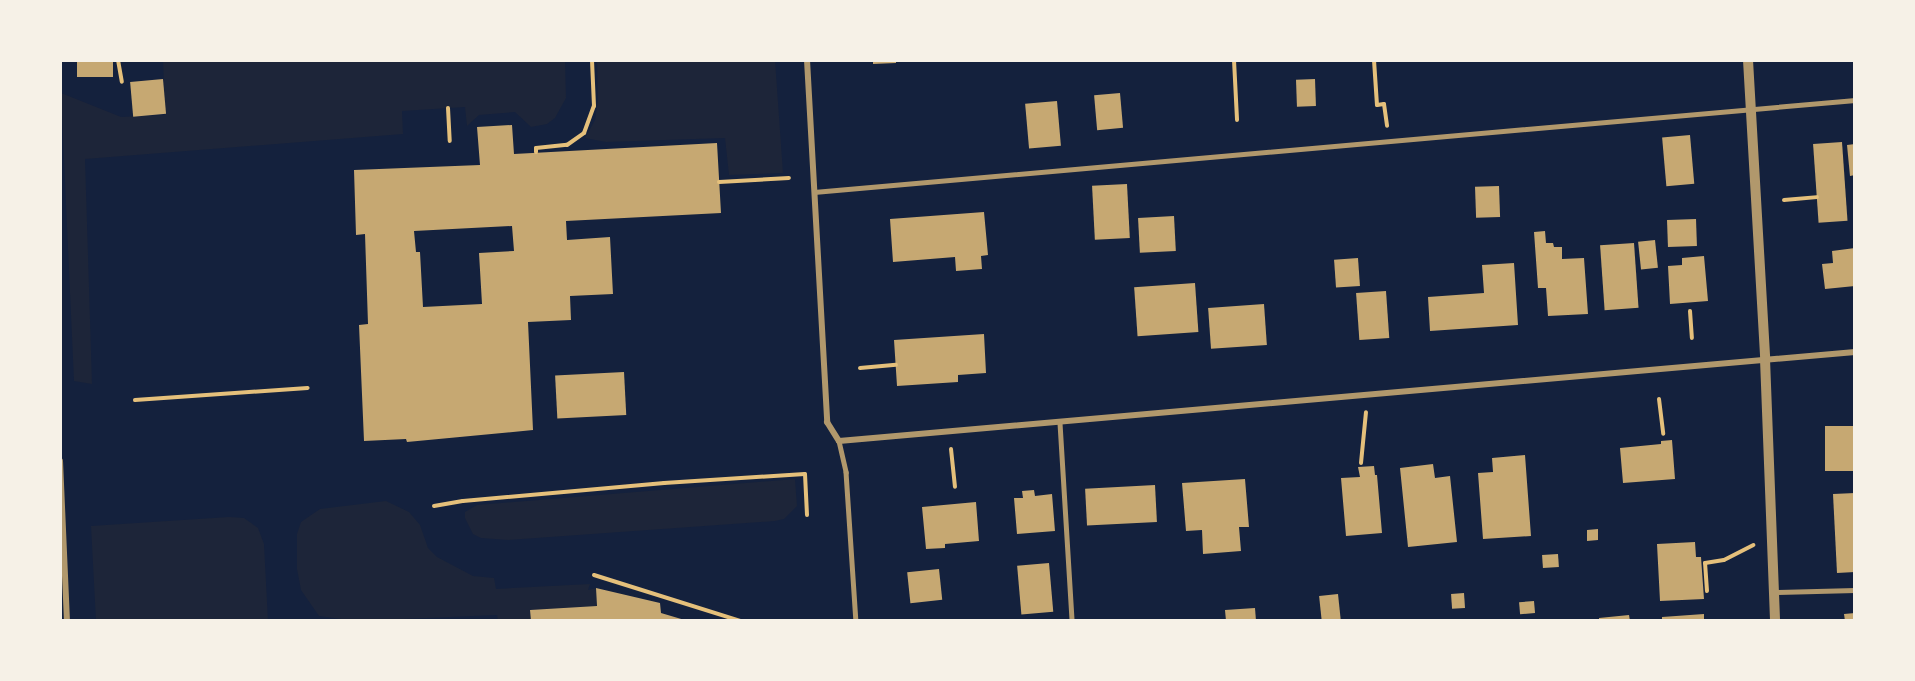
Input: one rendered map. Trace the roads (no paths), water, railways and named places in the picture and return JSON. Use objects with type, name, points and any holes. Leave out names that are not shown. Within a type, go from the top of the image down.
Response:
[{"type":"street","points":[[807,60],[827,422],[839,441],[1855,352]]},
{"type":"street","points":[[1748,60],[1765,359],[1774,621]]},
{"type":"street","points":[[60,461],[67,621]]},
{"type":"lane","points":[[814,192],[1855,100]]},
{"type":"lane","points":[[1060,423],[1072,621]]},
{"type":"lane","points":[[839,441],[846,472],[856,621]]},
{"type":"lane","points":[[1773,592],[1855,590]]}]
